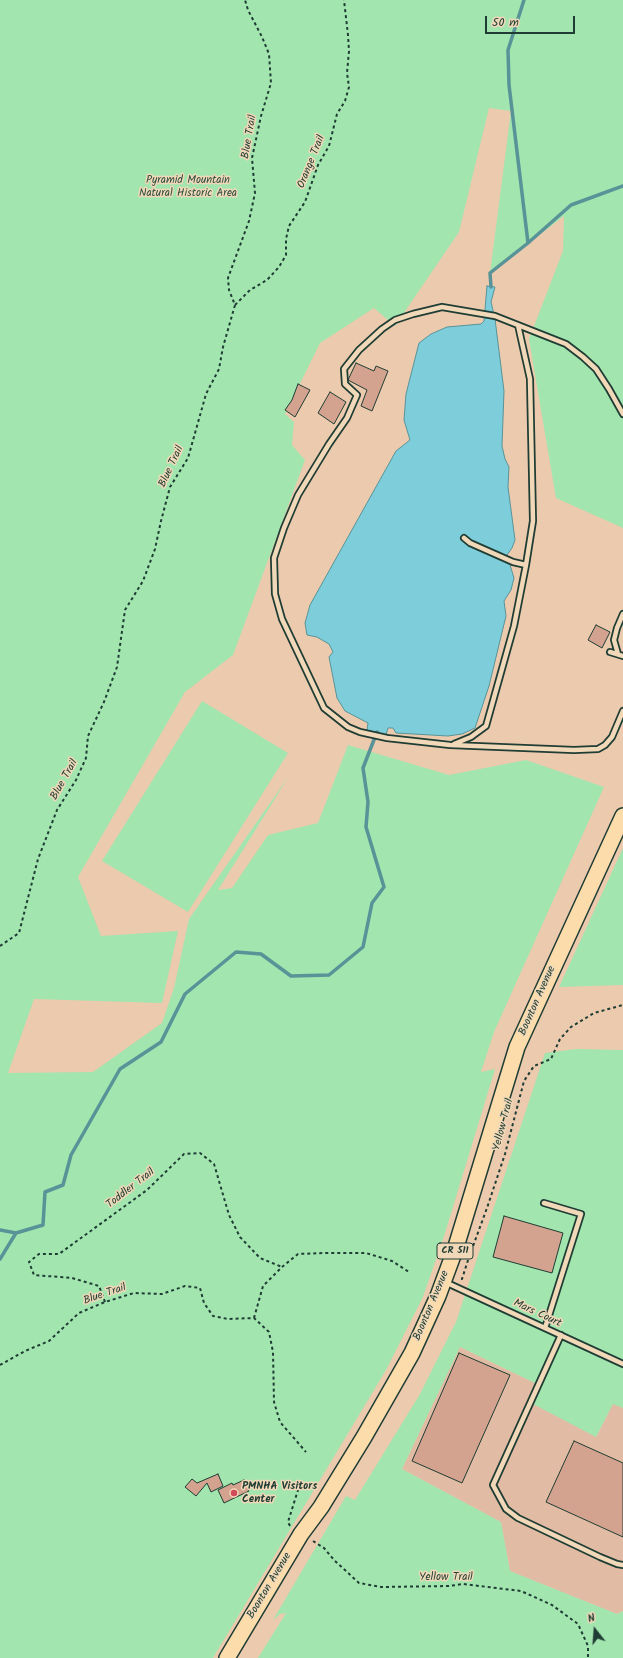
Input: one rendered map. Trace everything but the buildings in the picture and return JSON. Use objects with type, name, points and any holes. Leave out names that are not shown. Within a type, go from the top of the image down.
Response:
[{"type":"main road","name":"Boonton Avenue","points":[[227,1658],[301,1534],[321,1507],[364,1437],[412,1354],[444,1281],[455,1250],[517,1047],[623,816]]},
{"type":"lane","points":[[623,414],[609,388],[596,369],[566,344],[495,316],[442,307],[395,320],[382,329],[359,350],[344,369],[345,384],[357,395],[347,418],[329,444],[298,495],[284,528],[274,558],[275,594],[282,619],[324,708],[348,727],[360,732],[387,738],[450,745],[574,750],[598,749],[605,745],[612,737],[623,712]]},
{"type":"lane","points":[[450,745],[471,737],[486,726],[514,626],[533,521],[530,380],[518,325]]},
{"type":"lane","points":[[464,538],[470,543],[513,562],[526,564]]},
{"type":"lane","points":[[618,654],[614,640],[623,614]]},
{"type":"lane","points":[[610,652],[623,656]]},
{"type":"lane","points":[[544,1203],[582,1214],[545,1328]]},
{"type":"lane","name":"Mars Court","points":[[444,1281],[623,1364]]},
{"type":"lane","points":[[561,1335],[493,1485],[506,1509],[518,1518],[600,1557],[623,1565]]},
{"type":"path","name":"Blue Trail","points":[[0,946],[19,933],[38,859],[54,817],[76,780],[86,758],[88,736],[104,702],[117,667],[126,610],[143,581],[156,550],[161,521],[170,487],[188,458],[206,394],[219,369],[223,346],[235,305],[229,290],[228,278],[249,221],[255,193],[252,158],[260,116],[271,83],[269,54],[248,10],[245,0]]},
{"type":"path","name":"Orange Trail","points":[[235,305],[250,290],[268,280],[279,267],[286,255],[286,239],[289,226],[305,202],[318,166],[329,146],[337,114],[345,101],[349,87],[347,73],[349,51],[344,0]]},
{"type":"path","name":"Yellow Trail","points":[[444,1281],[462,1279],[505,1154],[524,1081],[534,1066],[551,1059],[560,1039],[570,1027],[594,1013],[623,1004]]},
{"type":"path","name":"Toddler Trail","points":[[105,1302],[99,1286],[72,1278],[34,1275],[29,1262],[39,1254],[59,1254],[147,1190],[184,1154],[200,1153],[214,1164],[229,1215],[240,1237],[260,1258],[282,1267]]},
{"type":"path","points":[[306,1452],[280,1422],[274,1402],[273,1352],[269,1332],[254,1318],[263,1286],[282,1267],[298,1254],[366,1253],[392,1261],[409,1272]]},
{"type":"path","name":"Blue Trail","points":[[0,1365],[25,1351],[49,1341],[79,1313],[105,1302],[134,1293],[162,1294],[185,1286],[200,1288],[204,1303],[213,1316],[228,1320],[254,1318]]},
{"type":"path","points":[[290,1526],[288,1522],[298,1490]]},
{"type":"path","name":"Yellow Trail","points":[[310,1539],[324,1548],[334,1560],[359,1583],[382,1587],[449,1586],[463,1584],[521,1591],[552,1605],[578,1624],[588,1646],[588,1658]]},
{"type":"shaded area","points":[[460,1347],[541,1386],[597,1436],[613,1403],[623,1408],[623,1611],[617,1614],[510,1571],[501,1522],[402,1469]]},
{"type":"green space","name":"Pyramid Mountain Natural Historic Area","points":[[0,0],[623,0],[623,528],[556,498],[529,339],[563,251],[564,216],[490,273],[511,111],[489,108],[459,232],[395,326],[374,308],[320,343],[285,414],[294,422],[292,445],[305,460],[233,655],[185,692],[78,877],[101,936],[178,931],[162,1003],[34,999],[8,1073],[93,1072],[162,1023],[174,988],[189,919],[289,776],[218,890],[232,888],[268,835],[318,823],[348,745],[449,775],[526,760],[604,787],[494,1032],[481,1072],[495,1069],[445,1233],[423,1297],[386,1370],[213,1658],[0,1658]]},
{"type":"green space","points":[[202,701],[288,753],[188,912],[102,861]]},
{"type":"green space","points":[[623,848],[623,985],[559,987]]},
{"type":"green space","points":[[576,1049],[623,1050],[623,1408],[613,1404],[596,1437],[533,1404],[541,1386],[460,1347],[402,1469],[501,1522],[510,1571],[617,1614],[623,1611],[623,1658],[258,1658],[286,1613],[280,1614],[273,1620],[346,1496],[355,1500],[420,1394],[456,1322],[545,1053]]},
{"type":"water","points":[[487,286],[495,287],[491,302],[495,319],[504,391],[502,446],[505,459],[509,467],[508,487],[515,540],[507,555],[514,578],[511,590],[504,601],[506,616],[489,686],[475,728],[462,734],[448,736],[396,733],[393,728],[388,728],[386,735],[367,730],[368,723],[345,711],[337,698],[329,657],[333,652],[329,644],[317,637],[307,635],[305,623],[310,605],[396,451],[410,440],[404,420],[406,394],[419,343],[431,334],[447,327],[481,324],[484,321]]},
{"type":"waterway","points":[[491,287],[490,273],[528,243],[509,85],[508,50],[524,0]]},
{"type":"waterway","points":[[528,243],[571,205],[623,186]]},
{"type":"waterway","points":[[0,1259],[16,1233],[43,1225],[45,1192],[63,1185],[71,1155],[120,1069],[161,1042],[185,994],[236,952],[261,954],[291,976],[329,975],[363,947],[372,903],[384,887],[366,827],[368,802],[363,768],[377,732]]},
{"type":"waterway","points":[[0,1230],[16,1233]]},
{"type":"place","name":"PMNHA Visitors Center","points":[[234,1493]]}]
